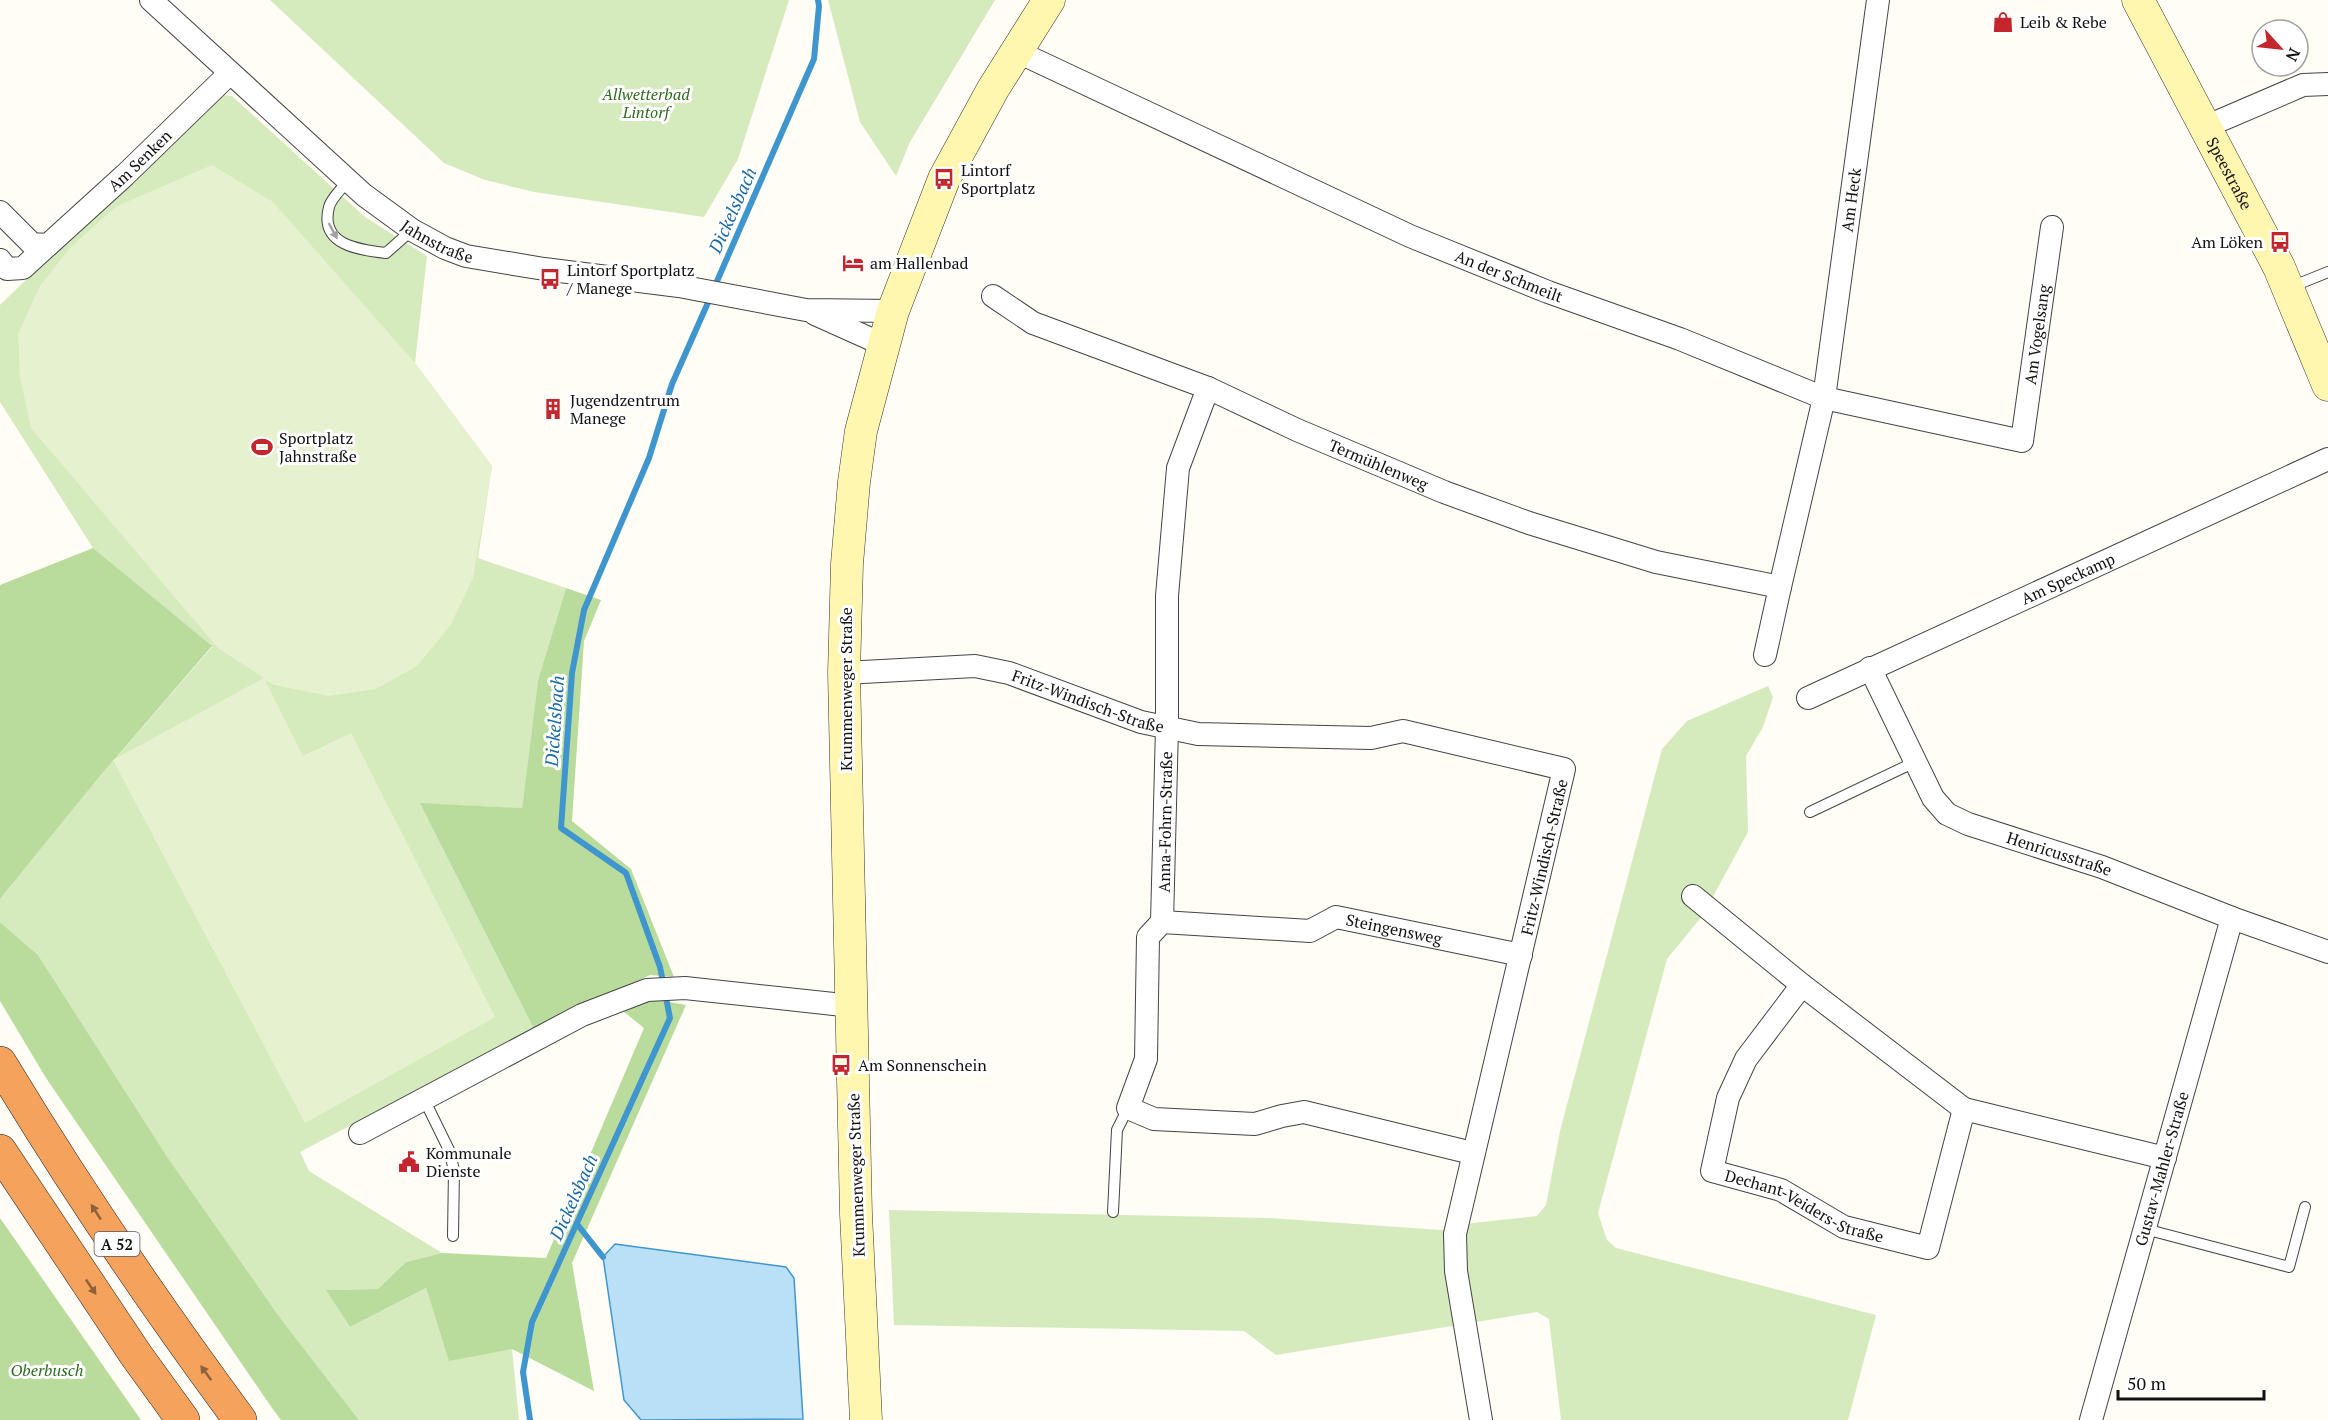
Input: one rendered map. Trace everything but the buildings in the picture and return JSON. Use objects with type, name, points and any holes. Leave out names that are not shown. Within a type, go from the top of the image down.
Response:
[{"type":"highway","name":"A 52","points":[[0,1063],[174,1330],[240,1420]]},
{"type":"highway","name":"A 52","points":[[0,1151],[136,1355],[183,1420]]},
{"type":"main road","name":"Krummenweger Straße","points":[[866,1420],[856,1214],[844,673],[847,564],[854,482],[861,431],[893,311],[944,179],[990,94],[1048,0]]},
{"type":"main road","name":"Speestraße","points":[[2138,0],[2269,247],[2324,366]]},
{"type":"street","name":"Jahnstraße","points":[[152,0],[376,205],[412,230],[466,256],[687,288],[806,310],[893,311]]},
{"type":"street","name":"Am Heck","points":[[1824,398],[1878,0]]},
{"type":"street","name":"An der Schmeilt","points":[[1016,51],[1410,236],[1548,292],[1680,339],[1824,398],[2022,441]]},
{"type":"street","name":"Am Senken","points":[[19,232],[1,261],[7,269],[23,268],[125,175],[230,73]]},
{"type":"street","points":[[2205,127],[2303,86],[2328,84]]},
{"type":"street","points":[[0,212],[32,244],[48,244]]},
{"type":"street","name":"Am Vogelsang","points":[[2022,441],[2052,227]]},
{"type":"street","name":"Termühlenweg","points":[[993,296],[1033,323],[1208,388],[1297,430],[1423,483],[1529,523],[1656,562],[1780,587]]},
{"type":"street","name":"Jahnstraße","points":[[806,310],[884,345]]},
{"type":"street","name":"Anna-Fohrn-Straße","points":[[1128,1108],[1146,1059],[1148,937],[1162,922],[1167,727],[1167,596],[1178,468],[1208,388]]},
{"type":"street","points":[[1765,655],[1824,398]]},
{"type":"street","name":"Am Speckamp","points":[[1808,698],[2328,459]]},
{"type":"street","name":"Fritz-Windisch-Straße","points":[[844,673],[975,666],[1009,673],[1141,722],[1198,734],[1371,738],[1403,731],[1564,769],[1472,1152],[1455,1234],[1455,1262],[1481,1420]]},
{"type":"street","name":"Henricusstraße","points":[[1870,668],[1933,798],[1947,814],[1968,824],[2102,867],[2232,918],[2328,952]]},
{"type":"street","points":[[1693,896],[1802,985],[1964,1109],[2165,1158]]},
{"type":"street","name":"Steingensweg","points":[[1162,922],[1310,931],[1336,916],[1521,955]]},
{"type":"street","name":"Gustav-Mahler-Straße","points":[[2091,1420],[2232,918]]},
{"type":"street","name":"Dechant-Veiders-Straße","points":[[1802,985],[1746,1059],[1728,1098],[1712,1171],[1780,1190],[1844,1227],[1928,1248],[1964,1109]]},
{"type":"street","points":[[360,1133],[582,1015],[647,990],[685,988],[852,1006]]},
{"type":"street","points":[[1128,1108],[1154,1119],[1255,1124],[1304,1112],[1472,1152]]},
{"type":"lane","points":[[348,180],[329,206],[328,226],[340,243],[386,253],[412,230]]},
{"type":"lane","points":[[2288,288],[2328,272]]},
{"type":"lane","points":[[1810,812],[1915,762]]},
{"type":"lane","points":[[424,1099],[449,1150],[454,1170],[453,1236]]},
{"type":"lane","name":"Anna-Fohrn-Straße","points":[[1113,1212],[1117,1130],[1128,1108]]},
{"type":"lane","points":[[2145,1230],[2289,1268],[2305,1207]]},
{"type":"green space","name":"Allwetterbad Lintorf","points":[[270,0],[789,0],[738,159],[704,217],[534,192],[485,180],[444,163]]},
{"type":"green space","points":[[828,0],[995,0],[910,142],[896,176],[860,122]]},
{"type":"green space","name":"Sportplatz Jahnstraße","points":[[217,94],[232,96],[365,217],[427,256],[415,363],[492,466],[478,558],[566,588],[538,680],[522,808],[421,804],[534,1029],[300,1152],[309,1171],[442,1253],[406,1262],[378,1289],[327,1290],[350,1327],[426,1288],[449,1360],[512,1349],[519,1420],[359,1420],[281,1319],[168,1158],[38,955],[0,922],[0,899],[100,776],[212,647],[93,548],[0,402],[0,305]]},
{"type":"green space","name":"Sportplatz Jahnstraße","points":[[212,165],[273,202],[415,363],[492,466],[473,578],[450,626],[417,666],[376,689],[329,696],[274,685],[265,680],[303,756],[351,733],[495,1017],[305,1123],[113,760],[264,678],[218,648],[31,428],[20,377],[18,334],[40,286],[71,247],[117,206]]},
{"type":"green space","points":[[93,548],[212,646],[100,776],[0,899],[0,585]]},
{"type":"green space","points":[[566,588],[601,600],[584,641],[572,821],[631,869],[674,977],[650,975],[534,1029],[420,803],[522,808],[538,680]]},
{"type":"green space","points":[[1768,686],[1773,697],[1763,727],[1746,756],[1748,832],[1703,915],[1667,959],[1598,1213],[1607,1240],[1616,1248],[1876,1315],[1848,1420],[1561,1420],[1549,1319],[1537,1312],[1276,1355],[1244,1331],[894,1325],[889,1210],[1269,1218],[1441,1230],[1473,1223],[1537,1216],[1546,1205],[1560,1131],[1662,749],[1687,721]]},
{"type":"green space","points":[[0,922],[38,955],[168,1158],[281,1319],[359,1420],[281,1420],[272,1408],[46,1078],[0,1001]]},
{"type":"green space","points":[[653,999],[686,1005],[572,1263],[594,1391],[512,1349],[449,1361],[426,1288],[350,1327],[326,1290],[378,1289],[406,1262],[442,1253],[546,1258],[644,1028],[623,1011]]},
{"type":"green space","name":"Oberbusch","points":[[0,1218],[141,1420],[0,1420]]},
{"type":"water","points":[[615,1244],[786,1267],[794,1278],[803,1419],[641,1420],[624,1400],[603,1257]]},
{"type":"waterway","name":"Dickelsbach","points":[[714,288],[814,59],[818,0]]},
{"type":"waterway","name":"Dickelsbach","points":[[530,1420],[523,1372],[532,1322],[670,1018],[660,967],[626,873],[561,828],[572,673],[584,610],[649,458],[672,384],[710,298]]},
{"type":"waterway","points":[[577,1224],[603,1257]]},
{"type":"place","name":"Leib & Rebe","points":[[2003,22]]},
{"type":"place","name":"Lintorf Sportplatz","points":[[944,179]]},
{"type":"place","name":"Am Löken","points":[[2280,242]]},
{"type":"place","name":"am Hallenbad","points":[[853,263]]},
{"type":"place","name":"Lintorf Sportplatz / Manege","points":[[550,279]]},
{"type":"place","name":"Jugendzentrum Manege","points":[[553,409]]},
{"type":"place","name":"Sportplatz Jahnstraße","points":[[262,447]]},
{"type":"place","name":"Am Sonnenschein","points":[[841,1065]]},
{"type":"place","name":"Kommunale Dienste","points":[[409,1162]]}]
